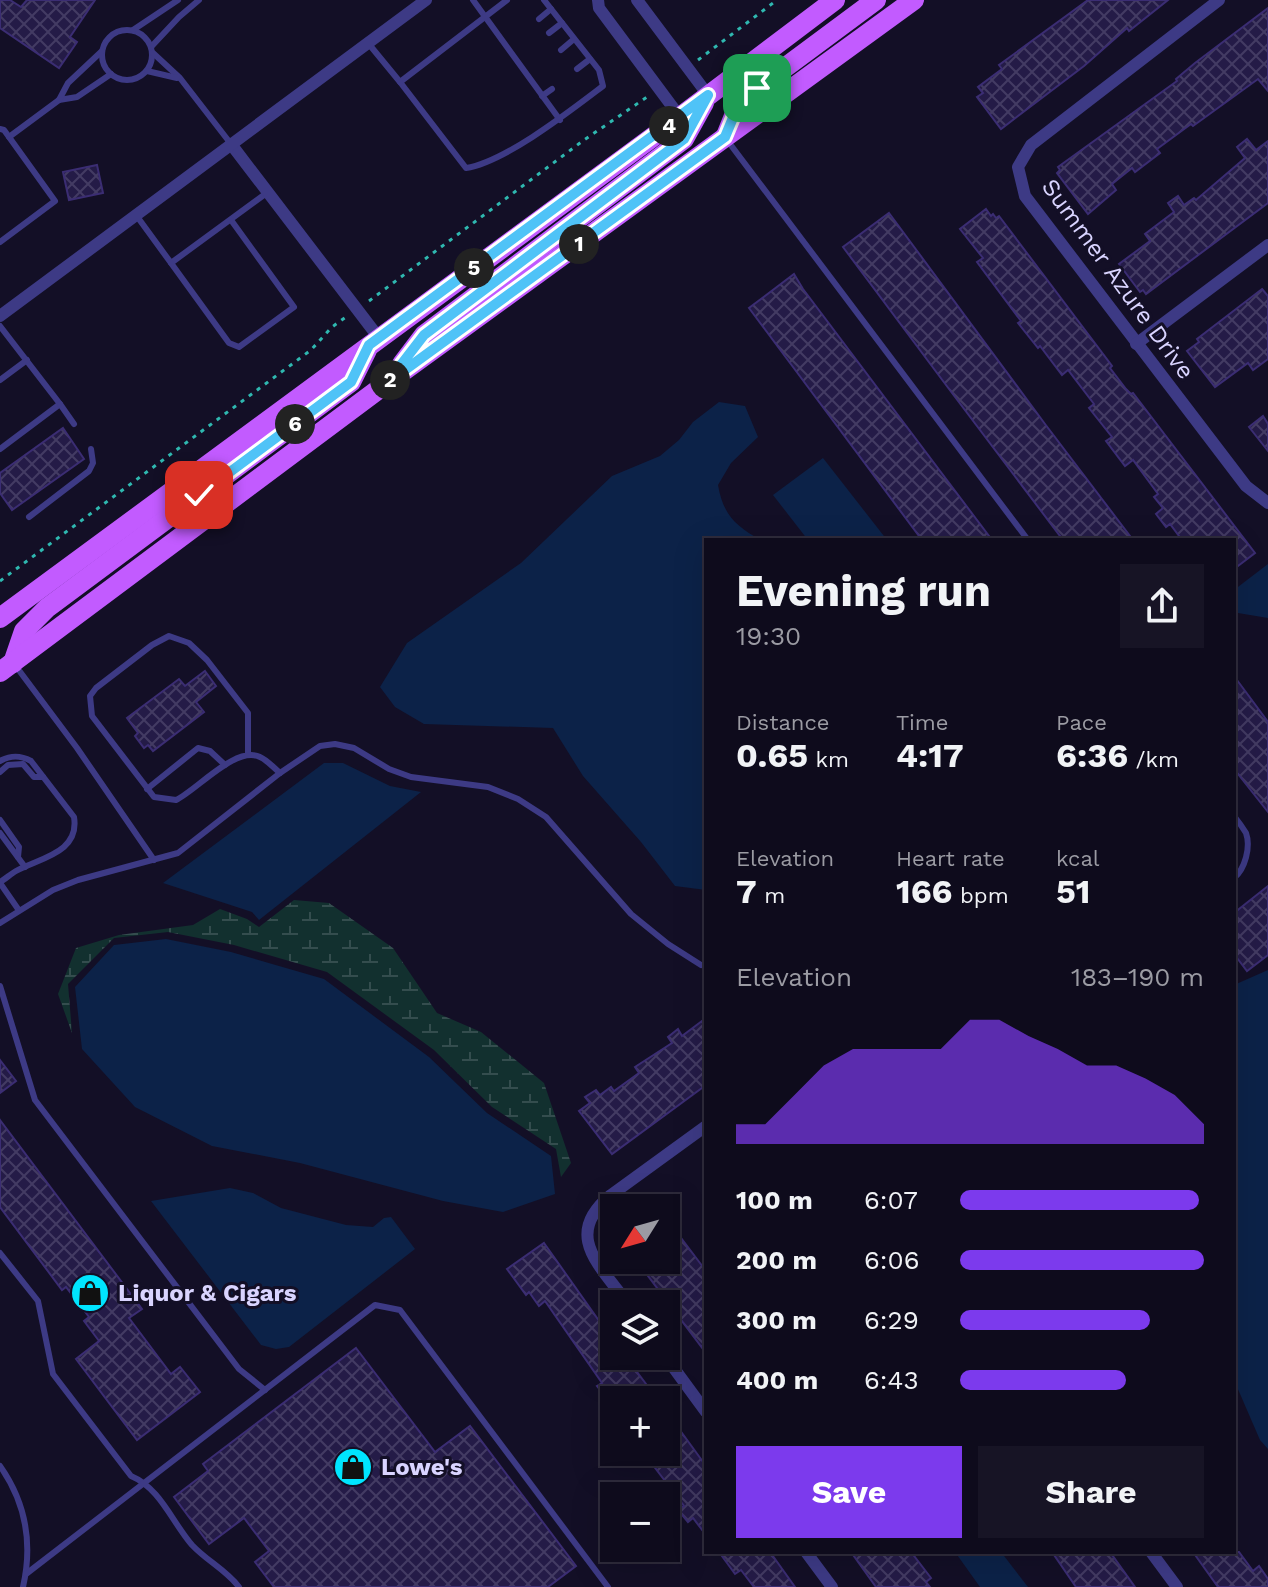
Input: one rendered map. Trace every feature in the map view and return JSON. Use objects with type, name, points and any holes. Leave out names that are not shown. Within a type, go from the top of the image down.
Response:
[{"type":"main road","points":[[0,618],[835,0]]},
{"type":"main road","points":[[725,137],[740,101],[876,0]]},
{"type":"main road","points":[[7,667],[387,383],[914,0]]},
{"type":"main road","points":[[387,383],[424,335],[684,139],[708,95]]},
{"type":"main road","points":[[7,667],[24,631],[47,608],[351,382],[374,342]]},
{"type":"street","points":[[0,316],[426,0]]},
{"type":"street","points":[[598,0],[599,8],[680,117]]},
{"type":"street","points":[[637,0],[708,95]]},
{"type":"street","name":"Summer Azure Drive","points":[[1219,0],[1031,145],[1018,167],[1025,196],[1246,486],[1268,503]]},
{"type":"street","points":[[231,144],[374,342]]},
{"type":"street","points":[[1136,344],[1268,245]]},
{"type":"street","points":[[618,1290],[595,1258],[587,1239],[587,1222],[597,1207],[611,1195],[704,1127]]},
{"type":"street","points":[[675,1370],[704,1409]]},
{"type":"street","points":[[807,1554],[832,1587]]},
{"type":"street","points":[[1152,1554],[1177,1587]]},
{"type":"lane","points":[[133,30],[178,0]]},
{"type":"lane","points":[[102,51],[102,60],[111,74],[118,79],[133,80],[147,71],[152,50],[179,17],[199,0]]},
{"type":"lane","points":[[473,0],[560,120]]},
{"type":"lane","points":[[400,82],[507,0]]},
{"type":"lane","points":[[368,43],[466,168],[481,165],[560,120],[603,86],[599,70],[544,0]]},
{"type":"lane","points":[[539,19],[551,9]]},
{"type":"lane","points":[[549,33],[562,23]]},
{"type":"lane","points":[[9,137],[59,100],[68,83],[102,51],[109,36],[124,29],[141,34],[231,144]]},
{"type":"lane","points":[[505,45],[514,38]]},
{"type":"lane","points":[[561,50],[574,39]]},
{"type":"lane","points":[[515,59],[523,53]]},
{"type":"lane","points":[[577,69],[590,59]]},
{"type":"lane","points":[[147,71],[180,78]]},
{"type":"lane","points":[[530,78],[539,71]]},
{"type":"lane","points":[[59,100],[77,97],[111,74]]},
{"type":"lane","points":[[542,96],[552,89]]},
{"type":"lane","points":[[0,129],[4,130],[55,201],[0,242]]},
{"type":"lane","points":[[725,137],[1026,538]]},
{"type":"lane","points":[[171,263],[268,192]]},
{"type":"lane","points":[[136,215],[229,343],[239,347],[294,307],[231,220]]},
{"type":"lane","points":[[0,326],[74,424]]},
{"type":"lane","points":[[0,380],[27,360]]},
{"type":"lane","points":[[0,449],[60,404]]},
{"type":"lane","points":[[29,517],[89,471],[93,463],[91,449]]},
{"type":"lane","points":[[248,754],[248,713],[207,660],[189,643],[169,636],[152,645],[90,696],[92,716],[154,797],[176,800],[225,765],[248,754],[260,757],[280,773]]},
{"type":"lane","points":[[7,667],[77,748],[154,860]]},
{"type":"lane","points":[[0,923],[18,909],[78,880],[178,853],[280,773],[320,746],[335,744],[354,748],[389,769],[411,777],[488,787],[518,799],[546,817],[631,914],[668,944],[701,965]]},
{"type":"lane","points":[[147,789],[198,748],[210,751],[225,765]]},
{"type":"lane","points":[[0,761],[22,756],[31,761],[74,817],[75,827],[67,843],[56,854],[25,867],[0,883],[18,909]]},
{"type":"lane","points":[[0,772],[8,765],[23,764],[34,777],[43,777]]},
{"type":"lane","points":[[1236,819],[1246,834],[1247,849],[1241,872],[1236,876]]},
{"type":"lane","points":[[0,820],[19,847],[18,857]]},
{"type":"lane","points":[[0,833],[25,867]]},
{"type":"lane","points":[[0,986],[35,1100],[239,1369],[265,1390]]},
{"type":"lane","points":[[0,1253],[38,1301],[53,1374],[131,1476],[146,1482],[191,1544],[239,1587]]},
{"type":"lane","points":[[26,1574],[375,1305],[400,1310],[608,1587]]},
{"type":"lane","points":[[0,1466],[16,1493],[26,1522],[28,1537],[23,1587]]},
{"type":"path","points":[[707,53],[777,0]]},
{"type":"path","points":[[370,299],[584,140],[649,96]]},
{"type":"path","points":[[0,581],[311,350],[345,318]]},
{"type":"green space","points":[[294,900],[329,903],[393,948],[437,1013],[481,1032],[544,1083],[571,1163],[561,1177],[556,1149],[492,1107],[434,1050],[327,972],[234,945],[168,932],[114,938],[68,984],[72,1033],[58,994],[76,948],[119,935],[193,925],[220,909],[259,927]]},
{"type":"water","points":[[719,402],[745,406],[758,437],[731,463],[718,485],[723,504],[732,518],[758,538],[704,538],[704,890],[675,886],[583,776],[553,728],[424,724],[395,707],[380,687],[407,643],[521,563],[612,476],[660,456],[679,440],[693,422]]},
{"type":"water","points":[[823,458],[885,538],[806,538],[773,495]]},
{"type":"water","points":[[1268,564],[1268,618],[1238,613],[1236,588]]},
{"type":"water","points":[[324,763],[343,763],[390,786],[421,792],[259,920],[252,912],[163,883]]},
{"type":"water","points":[[166,939],[231,952],[324,979],[429,1057],[487,1113],[551,1156],[555,1194],[503,1212],[443,1201],[300,1163],[212,1146],[135,1107],[82,1049],[75,987],[114,945]]},
{"type":"water","points":[[1268,970],[1268,1449],[1260,1440],[1236,1385],[1236,984]]},
{"type":"water","points":[[230,1188],[253,1193],[281,1208],[346,1225],[373,1227],[384,1218],[391,1217],[415,1249],[289,1347],[276,1349],[261,1345],[151,1201]]},
{"type":"water","points":[[956,1554],[1003,1554],[1028,1587],[980,1587]]},
{"type":"building","points":[[0,0],[10,0],[21,7],[27,0],[95,0],[70,37],[77,42],[59,68],[0,28]]},
{"type":"building","points":[[1088,0],[1168,0],[1129,31],[1127,28],[1084,66],[1001,129],[977,97],[983,93],[978,87],[1002,69],[999,65]]},
{"type":"building","points":[[1268,8],[1268,91],[1258,79],[1193,126],[1191,124],[1157,149],[1160,153],[1135,172],[1132,168],[1112,184],[1116,190],[1088,214],[1057,173],[1060,170],[1058,167],[1177,81],[1195,63]]},
{"type":"building","points":[[1247,139],[1256,150],[1268,141],[1268,203],[1146,294],[1143,290],[1140,292],[1119,264],[1150,241],[1145,234],[1174,212],[1168,203],[1178,196],[1184,205],[1194,198],[1196,200],[1245,158],[1237,147]]},
{"type":"building","points":[[97,165],[103,193],[69,200],[63,172]]},
{"type":"building","points":[[986,209],[991,216],[999,216],[1112,366],[1110,368],[1126,389],[1133,393],[1255,553],[1236,567],[1236,538],[1180,538],[1170,524],[1166,527],[1156,514],[1163,508],[1154,497],[1158,494],[1133,460],[1125,466],[1106,441],[1112,437],[1089,408],[1094,404],[1068,370],[1062,375],[1018,323],[1021,321],[977,262],[983,258],[960,229]]},
{"type":"building","points":[[889,213],[1131,538],[1061,538],[843,247]]},
{"type":"building","points":[[794,274],[990,538],[921,538],[749,308]]},
{"type":"building","points":[[1262,289],[1268,296],[1268,359],[1253,370],[1248,363],[1215,387],[1187,351],[1199,342],[1197,339]]},
{"type":"building","points":[[1263,416],[1268,424],[1268,451],[1249,427]]},
{"type":"building","points":[[63,428],[84,459],[12,510],[0,493],[0,473]]},
{"type":"building","points":[[205,671],[216,686],[196,702],[204,712],[153,751],[148,745],[144,748],[127,718],[179,679],[185,686]]},
{"type":"building","points":[[1236,679],[1268,722],[1268,812],[1236,772]]},
{"type":"building","points":[[1268,886],[1268,955],[1247,971],[1236,957],[1236,911]]},
{"type":"building","points":[[704,1020],[704,1086],[612,1154],[579,1111],[590,1103],[585,1097],[596,1090],[600,1095],[611,1087],[614,1091],[639,1073],[635,1067],[672,1043],[668,1037],[678,1029],[682,1036]]},
{"type":"building","points":[[0,1060],[16,1081],[0,1093]]},
{"type":"building","points":[[0,1120],[142,1309],[129,1318],[171,1374],[180,1367],[200,1392],[137,1440],[76,1359],[99,1341],[84,1321],[89,1317],[66,1287],[62,1290],[0,1207]]},
{"type":"building","points":[[680,1237],[704,1268],[704,1350],[680,1318],[680,1290],[659,1290],[647,1274],[680,1274]]},
{"type":"building","points":[[544,1243],[600,1322],[600,1370],[636,1370],[648,1386],[600,1386],[600,1390],[597,1386],[602,1383],[545,1301],[539,1306],[529,1292],[526,1295],[507,1269]]},
{"type":"building","name":"Lowe's","points":[[356,1348],[435,1452],[470,1426],[576,1566],[548,1587],[274,1587],[255,1562],[269,1551],[244,1518],[209,1544],[174,1497],[208,1471],[203,1464]]},
{"type":"building","points":[[680,1430],[704,1463],[704,1532],[693,1518],[688,1522],[680,1512],[684,1506],[680,1501],[680,1482],[666,1482],[654,1466],[680,1466]]},
{"type":"building","points":[[1239,1552],[1253,1571],[1259,1566],[1268,1579],[1268,1587],[1218,1587],[1194,1554]]},
{"type":"building","points":[[720,1554],[771,1554],[795,1587],[754,1587],[741,1570],[735,1574]]},
{"type":"building","points":[[852,1554],[913,1554],[931,1578],[926,1582],[930,1587],[876,1587]]},
{"type":"building","points":[[1053,1554],[1111,1554],[1135,1587],[1076,1587]]},
{"type":"place","name":"Liquor & Cigars","points":[[90,1293]]},
{"type":"place","name":"Lowe's","points":[[353,1467]]},
{"type":"route","points":[[199,495],[351,382],[369,345],[708,95],[684,139],[424,335],[387,383],[725,137],[740,101],[757,88]]}]
